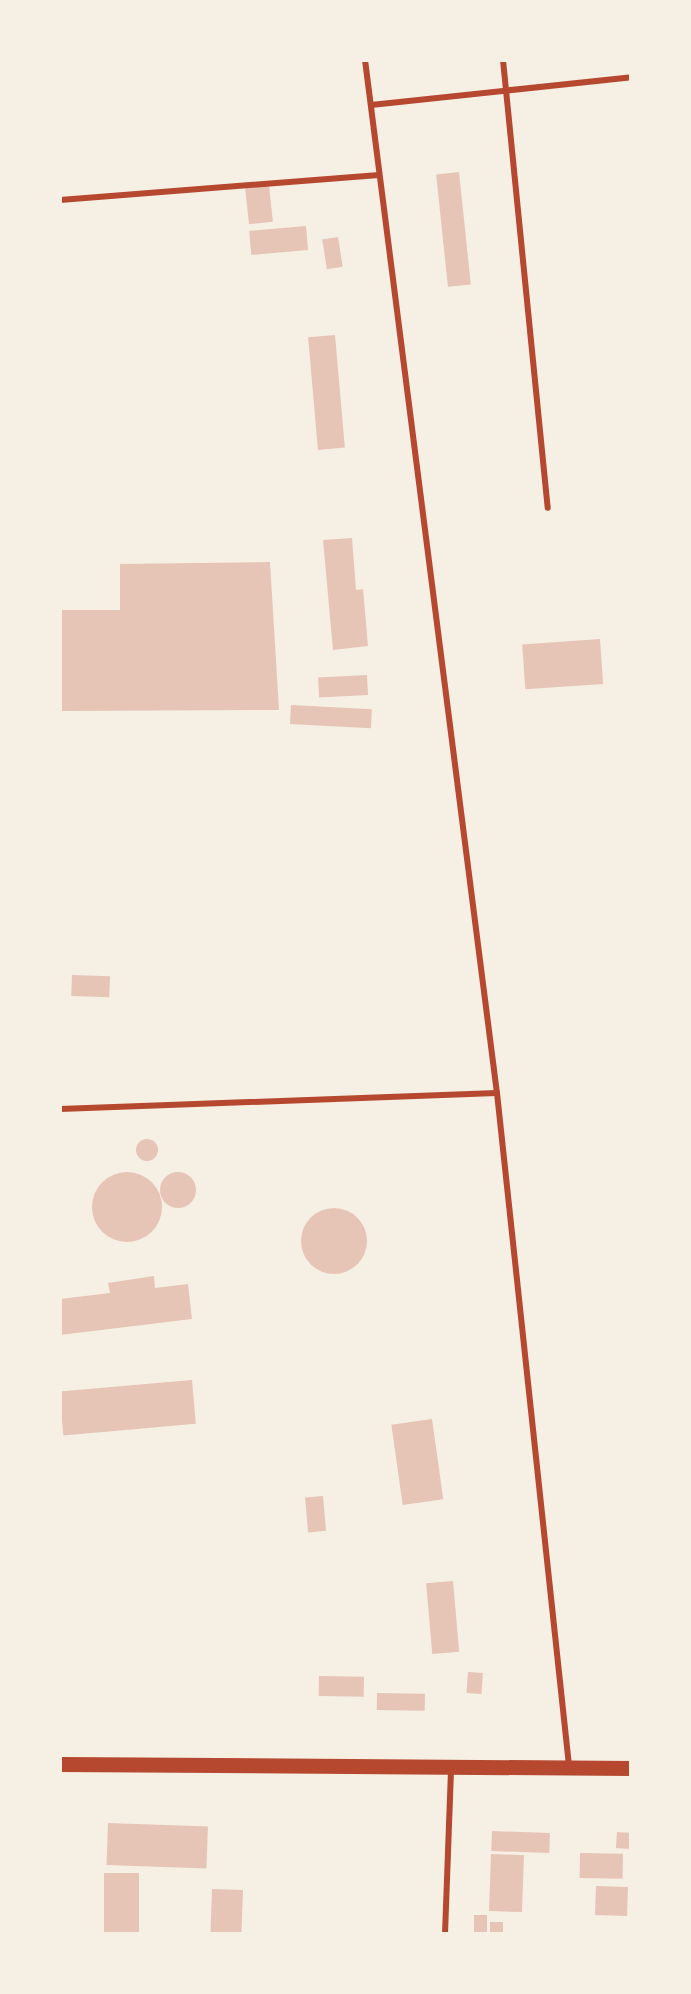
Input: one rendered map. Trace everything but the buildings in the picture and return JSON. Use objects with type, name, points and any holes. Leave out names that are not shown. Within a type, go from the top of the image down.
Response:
[{"type":"main road","points":[[60,1764],[631,1768]]},
{"type":"street","points":[[365,60],[497,1093],[569,1768]]},
{"type":"street","points":[[503,60],[548,508]]},
{"type":"street","points":[[370,105],[631,77]]},
{"type":"street","points":[[60,200],[379,175]]},
{"type":"street","points":[[60,1109],[497,1093]]},
{"type":"street","points":[[445,1934],[451,1767]]}]
